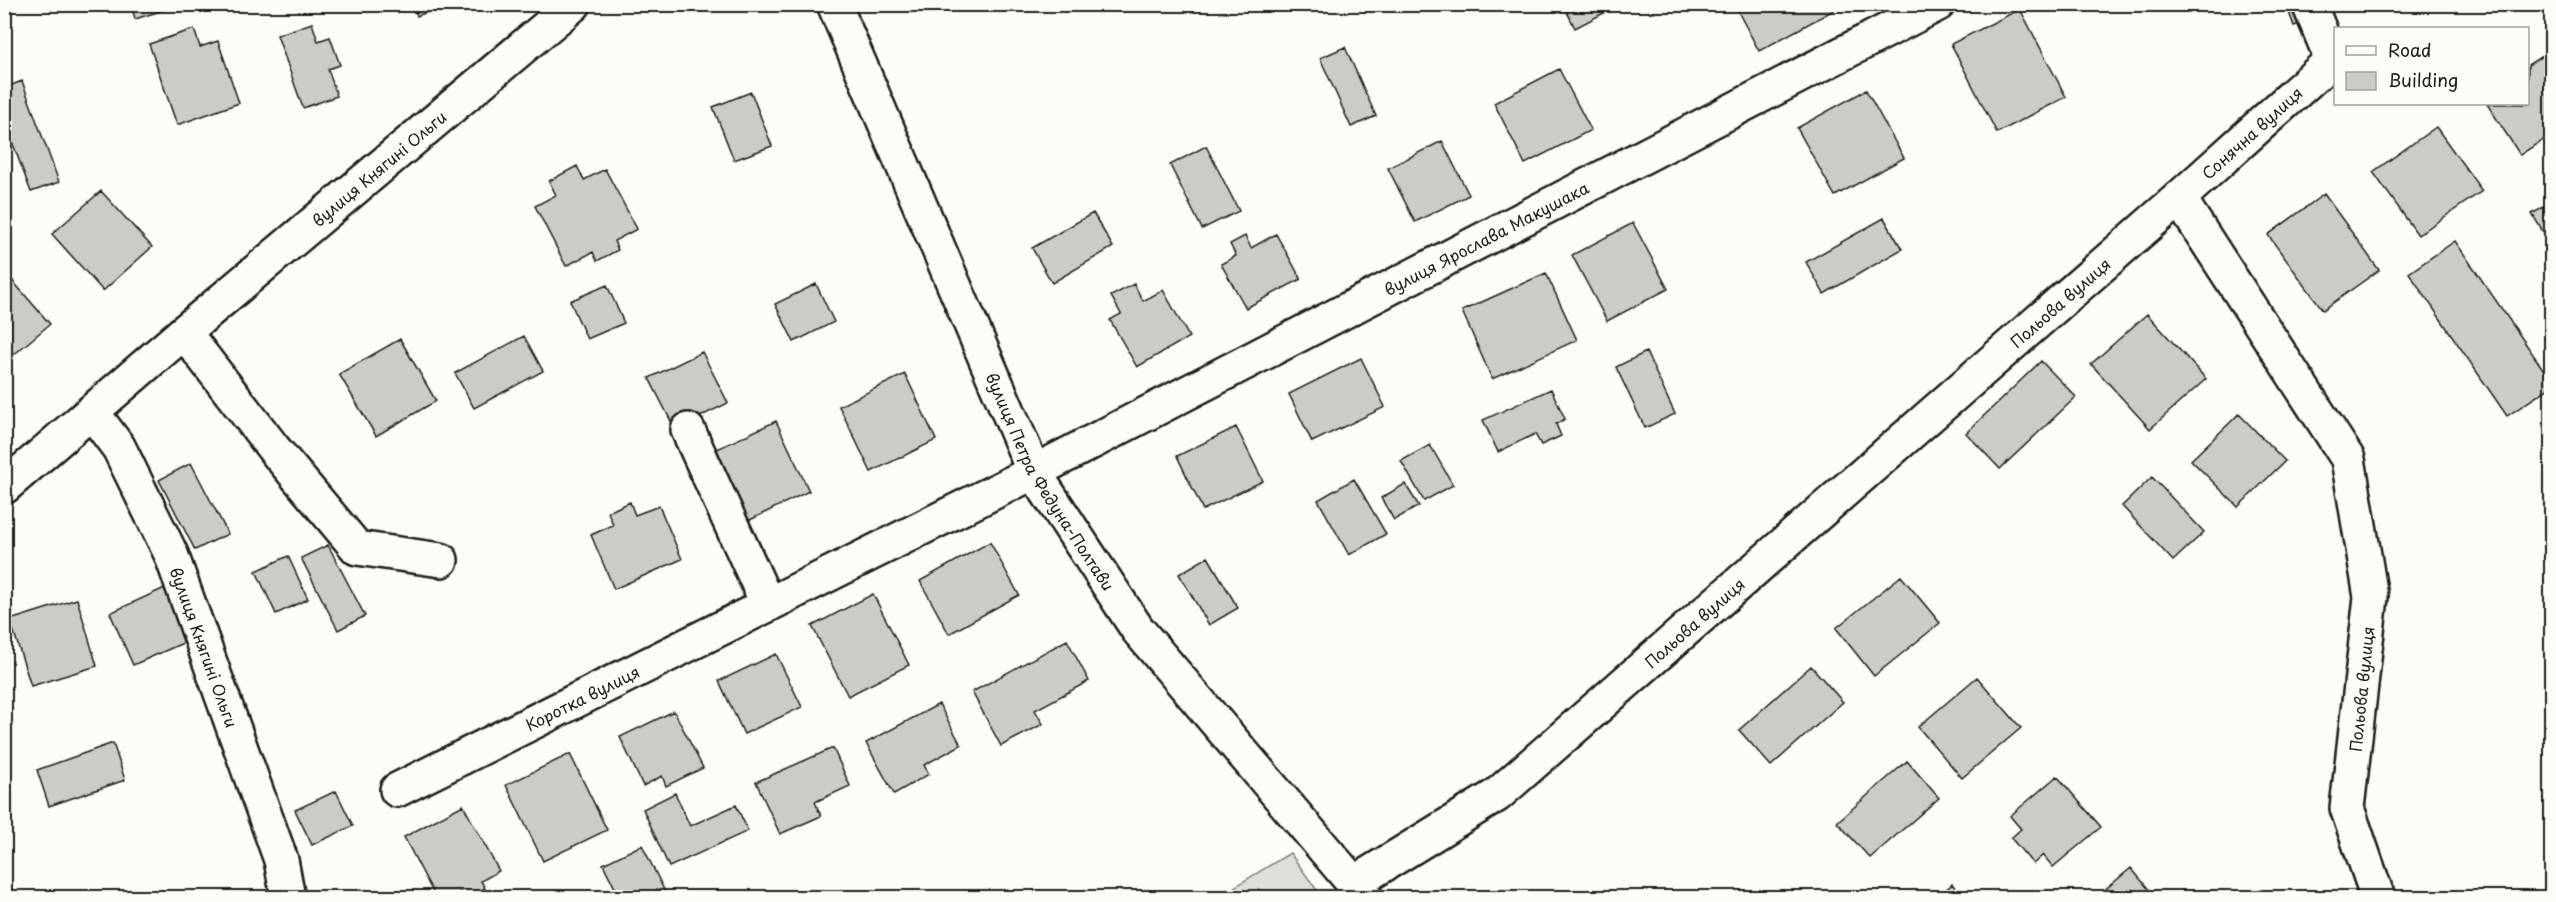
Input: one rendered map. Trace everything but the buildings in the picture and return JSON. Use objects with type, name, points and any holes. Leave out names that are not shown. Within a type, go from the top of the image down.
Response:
[{"type":"street","name":"вулиця Княгині Ольги","points":[[4,487],[184,332],[574,4]]},
{"type":"street","name":"вулиця Петра Федуна-Полтави","points":[[834,4],[1034,472],[1138,630],[1360,890]]},
{"type":"street","name":"вулиця Ярослава Макушака","points":[[1034,472],[1938,4]]},
{"type":"street","name":"Сонячна вулиця","points":[[2179,198],[2332,60],[2309,4]]},
{"type":"street","name":"Польова вулиця","points":[[1360,890],[1497,795],[2179,198],[2348,459],[2371,597],[2347,808],[2378,897]]},
{"type":"street","points":[[184,332],[274,449],[357,548],[441,560]]},
{"type":"street","name":"вулиця Княгині Ольги","points":[[92,412],[119,448],[171,554],[281,860],[288,897]]},
{"type":"street","points":[[688,430],[768,605]]},
{"type":"street","name":"Коротка вулиця","points":[[397,790],[1034,472]]},
{"type":"shaded area","points":[[1290,853],[1322,897],[1218,897]]}]
